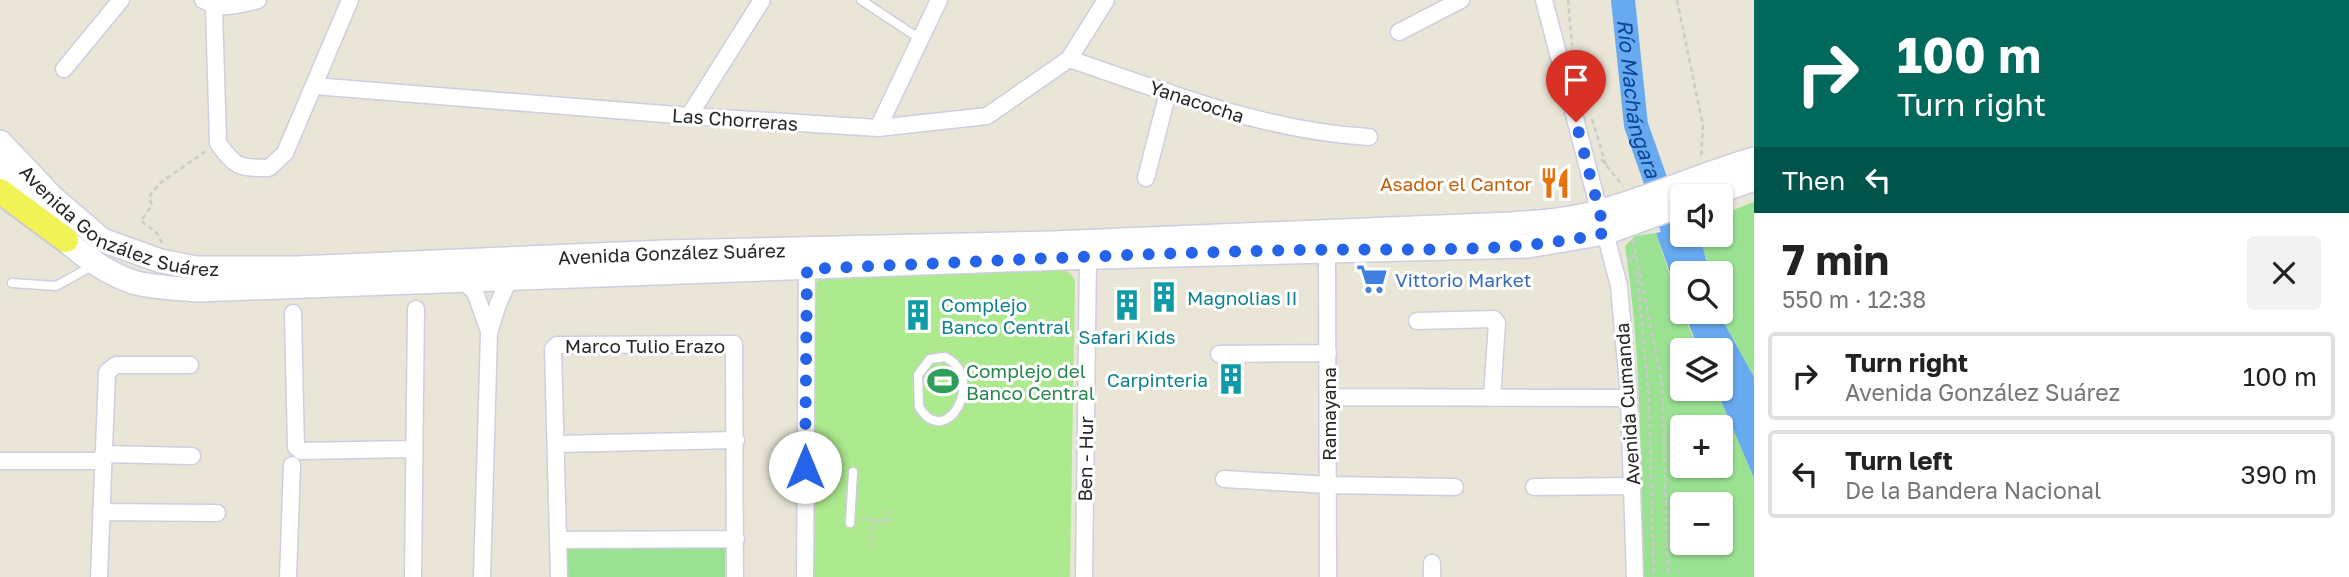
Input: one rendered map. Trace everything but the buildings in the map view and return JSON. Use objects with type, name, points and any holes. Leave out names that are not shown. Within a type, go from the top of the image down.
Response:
[{"type":"main road","name":"Avenida González Suárez","points":[[0,142],[52,197],[102,240],[161,261],[195,268],[297,268],[665,252],[1052,243],[1563,220],[1602,222]]},
{"type":"main road","name":"Avenida González Suárez","points":[[1706,184],[1754,159]]},
{"type":"main road","name":"Avenida González Suárez","points":[[0,171],[66,240],[97,263],[134,282],[198,290],[1088,257],[1528,246],[1670,198]]},
{"type":"main road","name":"Avenida González Suárez","points":[[1717,184],[1754,179]]},
{"type":"main road","points":[[0,191],[66,240]]},
{"type":"main road","name":"Avenida González Suárez","points":[[1628,213],[1670,207]]},
{"type":"street","points":[[64,69],[121,0]]},
{"type":"street","points":[[258,0],[236,6],[209,3],[218,144],[231,162],[240,167],[269,168],[278,163],[285,153],[350,0]]},
{"type":"street","points":[[689,116],[762,0]]},
{"type":"street","points":[[878,128],[939,0]]},
{"type":"street","name":"Las Chorreras","points":[[314,86],[878,128],[987,116],[1069,59],[1107,0]]},
{"type":"street","points":[[1399,32],[1461,0]]},
{"type":"street","name":"Avenida Cumanda","points":[[1544,0],[1619,286],[1629,398],[1635,577]]},
{"type":"street","name":"Yanacocha","points":[[1069,59],[1230,114],[1369,137]]},
{"type":"street","points":[[1146,178],[1168,92]]},
{"type":"street","name":"Ramayana","points":[[1327,250],[1330,397],[1328,577]]},
{"type":"street","name":"Ben - Hur","points":[[1084,577],[1088,257]]},
{"type":"street","points":[[805,577],[807,269]]},
{"type":"street","points":[[482,577],[489,333],[510,277]]},
{"type":"street","points":[[461,279],[475,292],[489,333]]},
{"type":"street","points":[[413,577],[416,309]]},
{"type":"street","points":[[293,313],[296,447],[301,451],[413,449]]},
{"type":"street","points":[[1417,321],[1494,319],[1497,323],[1492,397]]},
{"type":"street","name":"Marco Tulio Erazo","points":[[559,577],[553,349],[556,345],[734,344],[735,577]]},
{"type":"street","points":[[1219,354],[1328,353]]},
{"type":"street","points":[[99,577],[107,372],[110,367],[190,365]]},
{"type":"street","points":[[1330,397],[1629,398]]},
{"type":"street","points":[[557,444],[736,440]]},
{"type":"street","points":[[0,461],[192,456]]},
{"type":"street","points":[[288,577],[292,465]]},
{"type":"street","points":[[1224,478],[1329,485],[1455,487]]},
{"type":"street","points":[[1534,487],[1633,486]]},
{"type":"street","points":[[101,512],[217,513]]},
{"type":"street","points":[[560,540],[736,539]]},
{"type":"lane","points":[[861,0],[920,39]]},
{"type":"lane","points":[[12,282],[56,286],[97,263]]},
{"type":"lane","points":[[945,357],[958,366],[962,380],[962,399],[960,407],[950,418],[943,421],[928,418],[919,407],[917,393],[920,368],[930,359],[945,357]]},
{"type":"lane","points":[[853,472],[854,521]]},
{"type":"path","points":[[1568,0],[1573,51]]},
{"type":"path","points":[[1677,0],[1703,126],[1702,184]]},
{"type":"path","points":[[1591,116],[1607,168],[1623,184],[1628,213]]},
{"type":"path","points":[[161,261],[163,244],[157,233],[141,221],[152,205],[149,197],[160,183],[218,144]]},
{"type":"path","points":[[1654,577],[1649,399],[1635,250],[1662,383],[1668,577]]},
{"type":"path","points":[[854,521],[886,521],[890,510]]},
{"type":"path","points":[[870,549],[874,520]]},
{"type":"green space","points":[[1754,202],[1754,377],[1725,324],[1733,324],[1733,261],[1706,261],[1703,247],[1733,247],[1733,210]]},
{"type":"green space","points":[[1656,233],[1670,276],[1670,324],[1687,324],[1694,338],[1670,338],[1670,401],[1721,401],[1727,415],[1670,415],[1670,478],[1733,478],[1733,429],[1754,478],[1754,577],[1642,577],[1638,370],[1625,246],[1635,236]]},
{"type":"green space","name":"Complejo del Banco Central","points":[[1059,269],[1070,273],[1075,281],[1070,577],[814,577],[814,289],[817,281],[825,278]]},
{"type":"green space","points":[[566,545],[725,547],[725,577],[566,577]]},
{"type":"water","points":[[1670,230],[1670,247],[1703,247],[1706,261],[1670,261],[1670,272],[1656,233]]},
{"type":"water","points":[[1689,324],[1725,324],[1732,338],[1694,338]]},
{"type":"water","points":[[1733,339],[1754,377],[1754,478],[1733,429],[1733,415],[1727,415],[1721,401],[1733,401]]},
{"type":"waterway","name":"Río Machángara","points":[[1623,0],[1636,125],[1684,261]]},
{"type":"place","name":"Asador el Cantor","points":[[1555,183]]},
{"type":"place","name":"Vittorio Market","points":[[1372,279]]},
{"type":"place","name":"Magnolias II","points":[[1164,297]]},
{"type":"place","name":"Safari Kids","points":[[1127,305]]},
{"type":"place","name":"Complejo Banco Central","points":[[918,315]]},
{"type":"place","name":"Carpinteria","points":[[1231,379]]},
{"type":"place","name":"Complejo del Banco Central","points":[[943,381]]},
{"type":"route","points":[[805,467],[807,269],[1303,250],[1528,246],[1566,242],[1605,233],[1576,122]]}]
